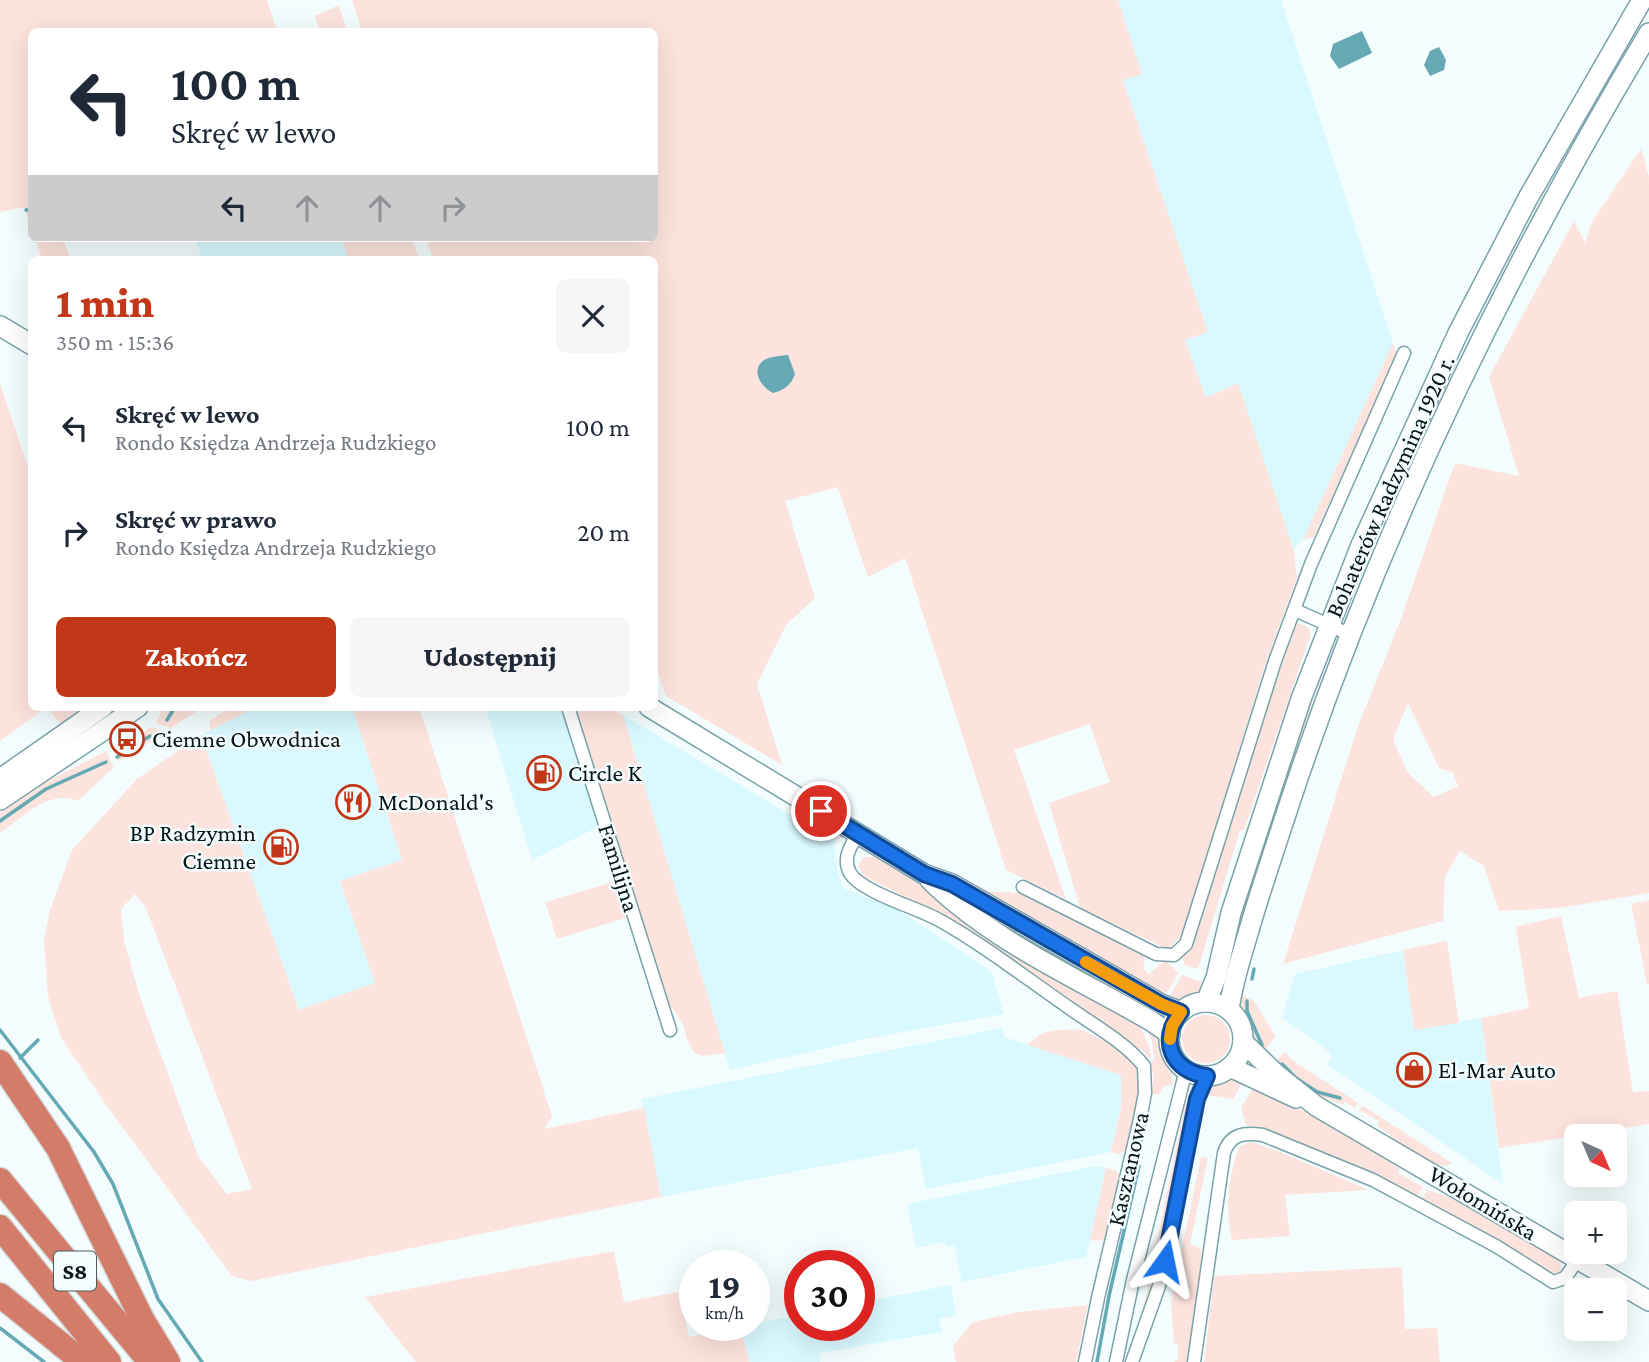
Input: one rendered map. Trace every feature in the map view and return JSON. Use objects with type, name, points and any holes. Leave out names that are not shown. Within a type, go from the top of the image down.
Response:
[{"type":"highway","points":[[0,1062],[58,1148],[142,1320],[169,1362]]},
{"type":"highway","name":"S8","points":[[0,1180],[150,1362]]},
{"type":"highway","name":"S8","points":[[0,1227],[109,1362]]},
{"type":"highway","points":[[0,1295],[83,1362]]},
{"type":"main road","name":"Bohaterów Radzymina 1920 r.","points":[[1206,1002],[1216,978],[1231,913],[1301,699],[1361,545],[1458,333],[1528,198],[1642,0]]},
{"type":"main road","name":"Bohaterów Radzymina 1920 r.","points":[[1229,1010],[1232,987],[1310,743],[1350,635],[1403,509],[1476,347],[1577,153],[1649,33]]},
{"type":"main road","points":[[0,326],[28,343]]},
{"type":"main road","points":[[0,779],[97,711]]},
{"type":"main road","points":[[0,800],[132,711]]},
{"type":"main road","points":[[656,711],[924,874],[952,884],[1161,1004],[1181,1012]]},
{"type":"main road","points":[[924,874],[949,899],[1006,940],[1170,1034]]},
{"type":"main road","points":[[1206,1002],[1229,1010],[1240,1024],[1243,1042],[1239,1056],[1223,1072],[1207,1076],[1186,1070],[1175,1058],[1170,1043],[1170,1034],[1181,1012],[1206,1002]]},
{"type":"main road","name":"Wołomińska","points":[[1243,1042],[1277,1075],[1316,1106],[1564,1251]]},
{"type":"main road","name":"Wołomińska","points":[[1230,1067],[1281,1093],[1316,1106]]},
{"type":"main road","name":"Wołomińska","points":[[1586,1264],[1649,1301]]},
{"type":"street","points":[[1023,887],[1156,954],[1170,956],[1178,953],[1186,944],[1275,661],[1311,564],[1404,353]]},
{"type":"street","points":[[1295,610],[1350,635]]},
{"type":"street","name":"Familijna","points":[[569,711],[670,1030]]},
{"type":"street","name":"Kasztanowa","points":[[858,833],[846,860],[848,870],[856,880],[878,893],[939,920],[971,940],[1140,1060],[1144,1066],[1145,1093],[1085,1362]]},
{"type":"street","points":[[1116,1362],[1133,1280],[1186,1070]]},
{"type":"street","points":[[1132,1362],[1159,1286],[1197,1099],[1207,1076]]},
{"type":"street","points":[[1194,1362],[1224,1153],[1227,1143],[1244,1133],[1263,1135],[1373,1180],[1496,1246],[1553,1282],[1565,1278],[1575,1264]]},
{"type":"shaded area","points":[[0,0],[267,0],[276,28],[28,28],[28,219],[24,207],[0,212]]},
{"type":"shaded area","points":[[352,0],[1118,0],[1142,74],[1123,80],[1208,332],[1185,340],[1206,398],[1238,383],[1294,551],[1297,578],[1264,668],[1183,934],[1169,948],[1080,908],[1049,803],[1110,782],[1090,724],[1014,750],[1066,899],[1006,870],[905,558],[868,577],[838,487],[785,501],[815,598],[786,625],[757,684],[782,765],[666,696],[658,673],[658,256],[432,256],[427,242],[658,242],[658,28],[361,28]]},
{"type":"shaded area","points":[[1118,0],[1281,0],[1393,343],[1303,540],[1294,551],[1238,384],[1206,399],[1185,340],[1208,332],[1123,80],[1141,74]]},
{"type":"shaded area","points":[[339,5],[346,28],[319,28],[315,16]]},
{"type":"shaded area","points":[[1641,149],[1649,177],[1649,893],[1559,908],[1499,911],[1484,866],[1460,851],[1445,876],[1443,921],[1283,964],[1358,726],[1402,616],[1455,463],[1519,476],[1489,377],[1574,221],[1585,243],[1593,220]],"holes":[[[1408,703],[1439,768],[1453,773],[1458,786],[1434,797],[1407,772],[1393,739]]]},
{"type":"shaded area","points":[[36,242],[64,242],[69,256],[41,256]]},
{"type":"shaded area","points":[[196,242],[343,242],[347,256],[201,256]]},
{"type":"shaded area","points":[[343,242],[413,242],[418,256],[347,256]]},
{"type":"shaded area","points":[[1393,343],[1397,354],[1314,537],[1303,540]]},
{"type":"shaded area","points":[[0,384],[28,467],[28,711],[41,711],[0,741]]},
{"type":"shaded area","points":[[1305,625],[1310,630],[1310,637],[1244,830],[1240,830],[1198,969],[1185,965],[1182,957],[1190,951],[1195,940],[1225,832],[1295,626]]},
{"type":"shaded area","points":[[1334,637],[1229,973],[1230,941],[1312,693]]},
{"type":"shaded area","points":[[50,711],[81,711],[62,725]]},
{"type":"shaded area","points":[[162,711],[198,711],[171,728],[156,723]]},
{"type":"shaded area","points":[[225,711],[248,711],[211,730],[209,723]]},
{"type":"shaded area","points":[[247,711],[353,711],[402,860],[340,881],[375,983],[299,1010],[201,735]]},
{"type":"shaded area","points":[[353,711],[420,711],[552,1116],[544,1129],[644,1108],[661,1197],[251,1281],[232,1276],[109,1109],[61,1038],[48,996],[44,939],[50,910],[72,850],[137,779],[201,735],[299,1010],[375,983],[340,881],[402,860]],"holes":[[[135,894],[146,908],[252,1189],[227,1194],[198,1156],[141,1000],[124,940],[121,909]]]},
{"type":"shaded area","points":[[486,711],[565,711],[600,826],[532,860]]},
{"type":"shaded area","points":[[576,711],[616,711],[623,715],[725,1053],[704,1056],[694,1053],[683,1024],[668,1002]]},
{"type":"shaded area","points":[[623,715],[834,841],[837,869],[843,888],[898,910],[991,971],[1004,1014],[870,1038],[730,1070]]},
{"type":"shaded area","points":[[151,727],[164,733],[118,761],[115,752]]},
{"type":"shaded area","points":[[106,751],[114,767],[78,801],[67,798],[47,801],[0,833],[0,813],[44,783]]},
{"type":"shaded area","points":[[874,857],[909,877],[972,922],[1143,1024],[1141,1028],[1151,1057],[939,914],[864,876],[858,866],[863,858]]},
{"type":"shaded area","points":[[931,866],[941,868],[991,892],[1027,893],[1142,954],[1145,959],[1143,969],[1149,974],[1163,962],[1168,962],[1178,973],[1167,993],[1162,991],[1160,995]]},
{"type":"shaded area","points":[[617,881],[629,917],[557,939],[545,902]]},
{"type":"shaded area","points":[[1649,900],[1649,984],[1647,984],[1631,904]]},
{"type":"shaded area","points":[[1561,916],[1579,998],[1617,991],[1633,1092],[1649,1091],[1649,1124],[1628,1127],[1628,1124],[1564,1124],[1564,1138],[1499,1148],[1481,1018],[1529,1008],[1516,927]]},
{"type":"shaded area","points":[[1447,941],[1459,1023],[1414,1030],[1403,950]]},
{"type":"shaded area","points":[[1403,950],[1414,1030],[1481,1018],[1503,1184],[1327,1064],[1332,1057],[1326,1049],[1282,1018],[1295,974]]},
{"type":"shaded area","points":[[1182,975],[1205,983],[1190,998],[1169,998]]},
{"type":"shaded area","points":[[1240,994],[1254,1001],[1276,1037],[1261,1054],[1240,1006]]},
{"type":"shaded area","points":[[1206,1015],[1223,1022],[1230,1039],[1223,1056],[1206,1063],[1189,1056],[1182,1039],[1189,1022]]},
{"type":"shaded area","points":[[1002,1028],[1004,1037],[1121,1075],[1121,1108],[1111,1152],[926,1189],[918,1148],[661,1197],[641,1099]]},
{"type":"shaded area","points":[[1080,1029],[1123,1050],[1140,1071],[1138,1105],[1126,1149],[1120,1154],[1111,1152],[1121,1108],[1121,1075],[1028,1045],[1045,1033]]},
{"type":"shaded area","points":[[1150,1029],[1163,1047],[1173,1078],[1173,1085],[1164,1086],[1159,1095],[1151,1093],[1154,1079],[1151,1062],[1154,1060],[1148,1032]]},
{"type":"shaded area","points":[[1285,1052],[1292,1060],[1358,1103],[1355,1108],[1345,1102],[1343,1105],[1312,1093],[1272,1064]]},
{"type":"shaded area","points":[[1237,1078],[1244,1080],[1233,1099],[1207,1095],[1219,1082]]},
{"type":"shaded area","points":[[1253,1088],[1329,1124],[1383,1156],[1400,1169],[1398,1173],[1423,1187],[1417,1198],[1333,1157],[1246,1125],[1241,1108]]},
{"type":"shaded area","points":[[1185,1105],[1189,1106],[1187,1119],[1149,1297],[1139,1328]]},
{"type":"shaded area","points":[[1363,1106],[1452,1163],[1443,1166],[1434,1164],[1413,1153],[1377,1125],[1379,1121],[1359,1110]]},
{"type":"shaded area","points":[[1251,1142],[1369,1190],[1285,1195],[1290,1236],[1232,1240],[1228,1205],[1232,1170],[1239,1147]]},
{"type":"shaded area","points":[[1201,1157],[1208,1158],[1190,1244],[1200,1248],[1202,1255],[1188,1362],[1174,1362],[1178,1358],[1178,1345],[1174,1344],[1171,1302]]},
{"type":"shaded area","points":[[1096,1166],[1106,1168],[1086,1257],[962,1282],[954,1245],[946,1246],[945,1242],[916,1248],[907,1204]]},
{"type":"shaded area","points":[[1106,1168],[1115,1170],[1121,1177],[1106,1238],[1099,1241],[1090,1240]]},
{"type":"shaded area","points":[[1427,1190],[1467,1202],[1560,1257],[1561,1270],[1558,1273],[1549,1273],[1421,1201]]},
{"type":"shaded area","points":[[614,1251],[624,1302],[679,1292],[679,1341],[744,1341],[749,1362],[416,1362],[365,1297]]},
{"type":"shaded area","points":[[1402,1267],[1405,1329],[1437,1328],[1440,1362],[1204,1362],[1214,1276]]},
{"type":"shaded area","points":[[951,1285],[956,1315],[939,1319],[942,1332],[819,1353],[820,1362],[749,1362],[745,1341],[770,1341],[770,1321],[784,1318],[784,1341],[875,1341],[875,1300]]},
{"type":"shaded area","points":[[1088,1305],[1076,1362],[956,1362],[953,1346],[973,1322],[1018,1312]]},
{"type":"water","points":[[1362,31],[1372,53],[1339,69],[1330,56],[1333,44]]},
{"type":"water","points":[[1439,47],[1446,60],[1444,70],[1430,76],[1424,65],[1430,51]]},
{"type":"water","points":[[788,355],[795,374],[787,386],[773,393],[761,383],[758,369],[764,360]]},
{"type":"waterway","points":[[167,720],[173,711]]},
{"type":"waterway","points":[[117,757],[150,736]]},
{"type":"waterway","points":[[0,821],[46,789],[106,762]]},
{"type":"waterway","points":[[1252,979],[1254,969]]},
{"type":"waterway","points":[[1247,1001],[1247,1011],[1262,1045]]},
{"type":"waterway","points":[[0,1030],[94,1152],[113,1184],[158,1299],[202,1362]]},
{"type":"waterway","points":[[20,1058],[38,1040]]},
{"type":"waterway","points":[[1282,1064],[1296,1078],[1317,1092],[1340,1098]]},
{"type":"waterway","points":[[1097,1362],[1139,1166]]},
{"type":"waterway","points":[[0,1328],[44,1362]]},
{"type":"slow traffic","points":[[1086,962],[1161,1004],[1181,1012],[1172,1026],[1170,1039]]},
{"type":"place","name":"Ciemne Obwodnica","points":[[127,739]]},
{"type":"place","name":"Circle K","points":[[544,773]]},
{"type":"place","name":"McDonald's","points":[[353,802]]},
{"type":"place","name":"BP Radzymin Ciemne","points":[[281,847]]},
{"type":"place","name":"El-Mar Auto","points":[[1414,1070]]},
{"type":"route","points":[[821,811],[924,874],[952,884],[1161,1004],[1181,1012],[1172,1026],[1171,1051],[1186,1070],[1207,1076],[1197,1099],[1165,1261]]}]
